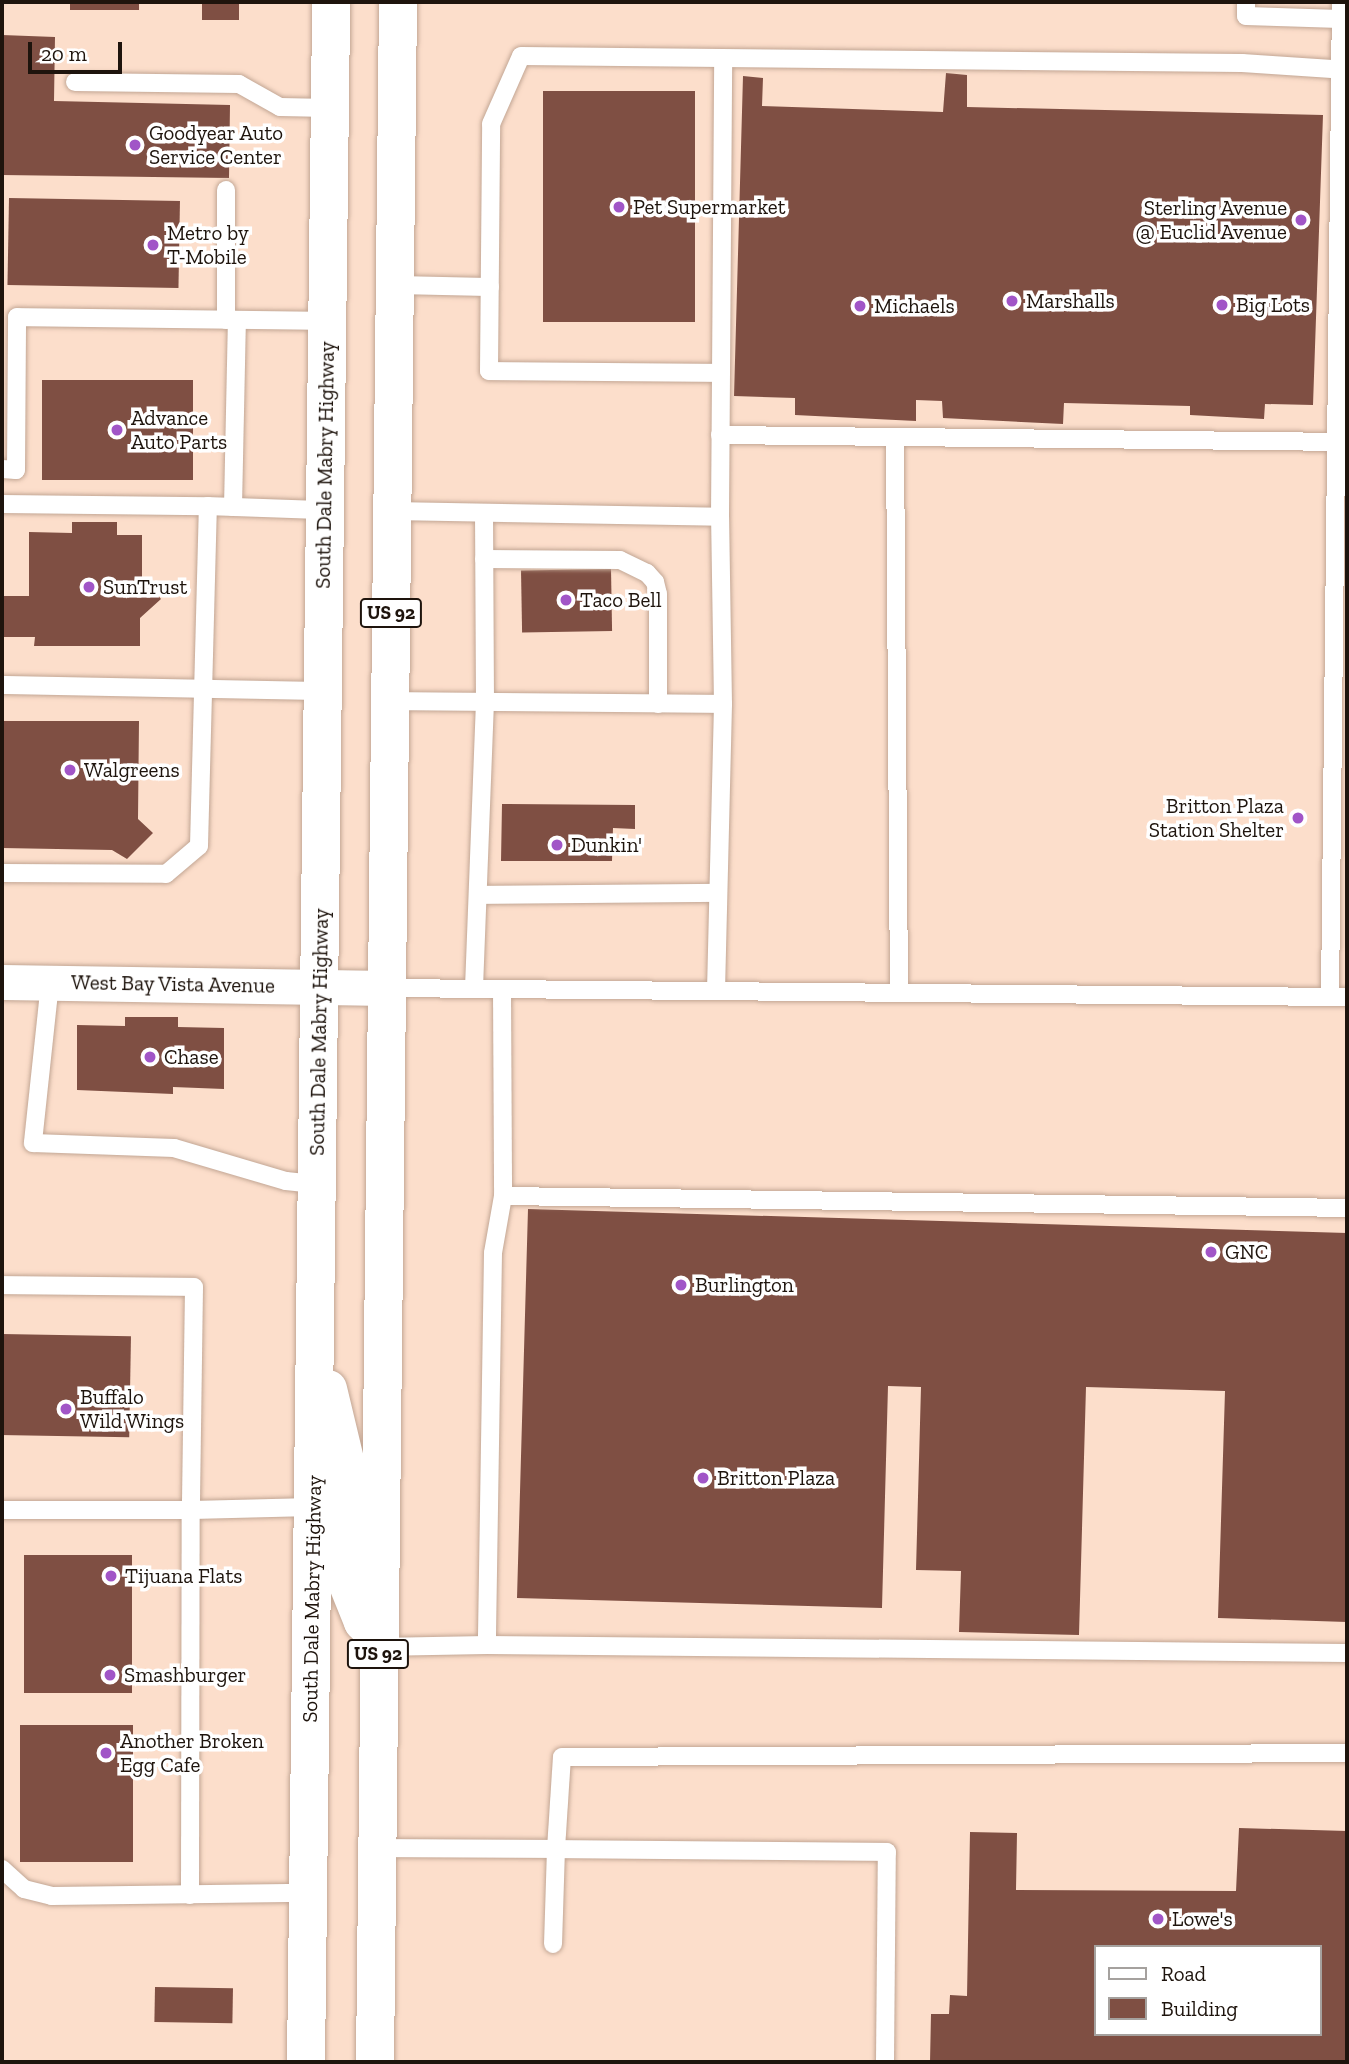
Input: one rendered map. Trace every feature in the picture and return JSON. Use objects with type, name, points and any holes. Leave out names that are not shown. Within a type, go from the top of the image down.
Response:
[{"type":"main road","name":"South Dale Mabry Highway","points":[[306,2062],[331,2]]},
{"type":"main road","name":"US 92","points":[[374,2062],[398,2]]},
{"type":"main road","points":[[315,1332],[346,1464],[346,1580],[363,1622],[378,1642]]},
{"type":"street","name":"West Bay Vista Avenue","points":[[2,982],[386,988]]},
{"type":"lane","points":[[386,988],[1338,997],[1344,70],[1340,10],[1246,16],[1246,2]]},
{"type":"lane","points":[[721,373],[489,371],[491,124],[521,56],[1242,63],[1344,70]]},
{"type":"lane","points":[[716,991],[723,704],[720,435],[723,60]]},
{"type":"lane","points":[[75,82],[239,83],[280,107],[329,108]]},
{"type":"lane","points":[[226,190],[232,320],[233,507]]},
{"type":"lane","points":[[395,285],[490,287]]},
{"type":"lane","points":[[2,469],[16,470],[17,317],[327,321]]},
{"type":"lane","points":[[720,435],[1342,442]]},
{"type":"lane","points":[[895,437],[899,992]]},
{"type":"lane","points":[[2,505],[208,506],[325,510]]},
{"type":"lane","points":[[2,873],[166,874],[200,846],[208,506]]},
{"type":"lane","points":[[392,511],[720,517]]},
{"type":"lane","points":[[474,988],[485,702],[484,513]]},
{"type":"lane","points":[[484,559],[620,560],[648,573],[655,582],[658,594],[658,704]]},
{"type":"lane","points":[[2,685],[323,691]]},
{"type":"lane","points":[[390,701],[723,704]]},
{"type":"lane","points":[[478,895],[717,893]]},
{"type":"lane","points":[[50,983],[33,1143],[174,1148],[286,1181],[317,1184]]},
{"type":"lane","points":[[486,1645],[493,1253],[503,1196],[502,989]]},
{"type":"lane","points":[[503,1196],[1347,1208]]},
{"type":"lane","points":[[2,1285],[194,1287],[190,1895]]},
{"type":"lane","points":[[2,1510],[313,1507]]},
{"type":"lane","points":[[378,1642],[1347,1653]]},
{"type":"lane","points":[[553,1944],[562,1756],[1347,1753]]},
{"type":"lane","points":[[376,1848],[887,1852],[885,2062]]},
{"type":"lane","points":[[2,1869],[23,1889],[52,1896],[308,1893]]},
{"type":"building","points":[[70,2],[139,2],[139,10],[70,10]]},
{"type":"building","points":[[202,2],[239,2],[239,20],[202,20]]},
{"type":"building","points":[[2,35],[55,37],[54,101],[230,105],[229,178],[2,175]]},
{"type":"building","points":[[946,73],[967,75],[967,107],[1323,115],[1313,405],[1265,404],[1264,419],[1190,415],[1190,406],[1064,403],[1063,424],[943,418],[942,401],[916,400],[916,421],[795,415],[795,398],[734,396],[743,76],[763,78],[762,106],[943,112]]},
{"type":"building","name":"Pet Supermarket","points":[[543,91],[695,91],[695,322],[543,322]]},
{"type":"building","points":[[9,198],[180,201],[178,288],[7,285]]},
{"type":"building","name":"Advance Auto Parts","points":[[42,380],[193,380],[193,480],[42,480]]},
{"type":"building","name":"SunTrust","points":[[72,522],[117,522],[117,535],[142,535],[142,577],[161,599],[140,618],[140,646],[34,646],[35,637],[2,637],[2,596],[29,596],[29,532],[72,533]]},
{"type":"building","name":"Taco Bell","points":[[611,569],[612,631],[522,633],[521,571]]},
{"type":"building","name":"Walgreens","points":[[2,721],[139,721],[138,819],[153,833],[127,859],[112,850],[2,848]]},
{"type":"building","name":"Dunkin'","points":[[502,804],[635,805],[635,829],[613,828],[612,861],[501,861]]},
{"type":"building","name":"Chase","points":[[125,1017],[178,1017],[178,1027],[224,1028],[224,1089],[173,1087],[173,1094],[77,1090],[77,1025],[125,1026]]},
{"type":"building","name":"Britton Plaza","points":[[528,1209],[1347,1233],[1347,1622],[1218,1618],[1225,1391],[1086,1387],[1079,1635],[959,1632],[961,1571],[916,1570],[921,1387],[888,1386],[882,1608],[517,1598]]},
{"type":"building","name":"Buffalo Wild Wings","points":[[2,1334],[131,1336],[129,1437],[2,1435]]},
{"type":"building","points":[[24,1555],[132,1555],[132,1693],[24,1693]]},
{"type":"building","points":[[20,1725],[133,1725],[133,1862],[20,1862]]},
{"type":"building","name":"Lowe's","points":[[1239,1828],[1347,1831],[1347,2062],[930,2062],[931,2014],[949,2014],[950,1995],[967,1996],[970,1832],[1017,1833],[1016,1890],[1236,1891]]},
{"type":"building","points":[[155,1987],[233,1988],[232,2023],[154,2022]]},
{"type":"place","name":"Goodyear Auto Service Center","points":[[135,145]]},
{"type":"place","name":"Pet Supermarket","points":[[619,207]]},
{"type":"place","name":"Sterling Avenue @ Euclid Avenue","points":[[1301,220]]},
{"type":"place","name":"Metro by T-Mobile","points":[[153,245]]},
{"type":"place","name":"Marshalls","points":[[1012,301]]},
{"type":"place","name":"Big Lots","points":[[1222,305]]},
{"type":"place","name":"Michaels","points":[[860,306]]},
{"type":"place","name":"Advance Auto Parts","points":[[117,430]]},
{"type":"place","name":"SunTrust","points":[[89,587]]},
{"type":"place","name":"Taco Bell","points":[[566,600]]},
{"type":"place","name":"Walgreens","points":[[70,770]]},
{"type":"place","name":"Britton Plaza Station Shelter","points":[[1298,818]]},
{"type":"place","name":"Dunkin'","points":[[557,845]]},
{"type":"place","name":"Chase","points":[[150,1057]]},
{"type":"place","name":"GNC","points":[[1211,1252]]},
{"type":"place","name":"Burlington","points":[[681,1285]]},
{"type":"place","name":"Buffalo Wild Wings","points":[[66,1409]]},
{"type":"place","name":"Britton Plaza","points":[[703,1478]]},
{"type":"place","name":"Tijuana Flats","points":[[111,1576]]},
{"type":"place","name":"Smashburger","points":[[110,1675]]},
{"type":"place","name":"Another Broken Egg Cafe","points":[[106,1753]]},
{"type":"place","name":"Lowe's","points":[[1158,1919]]}]
